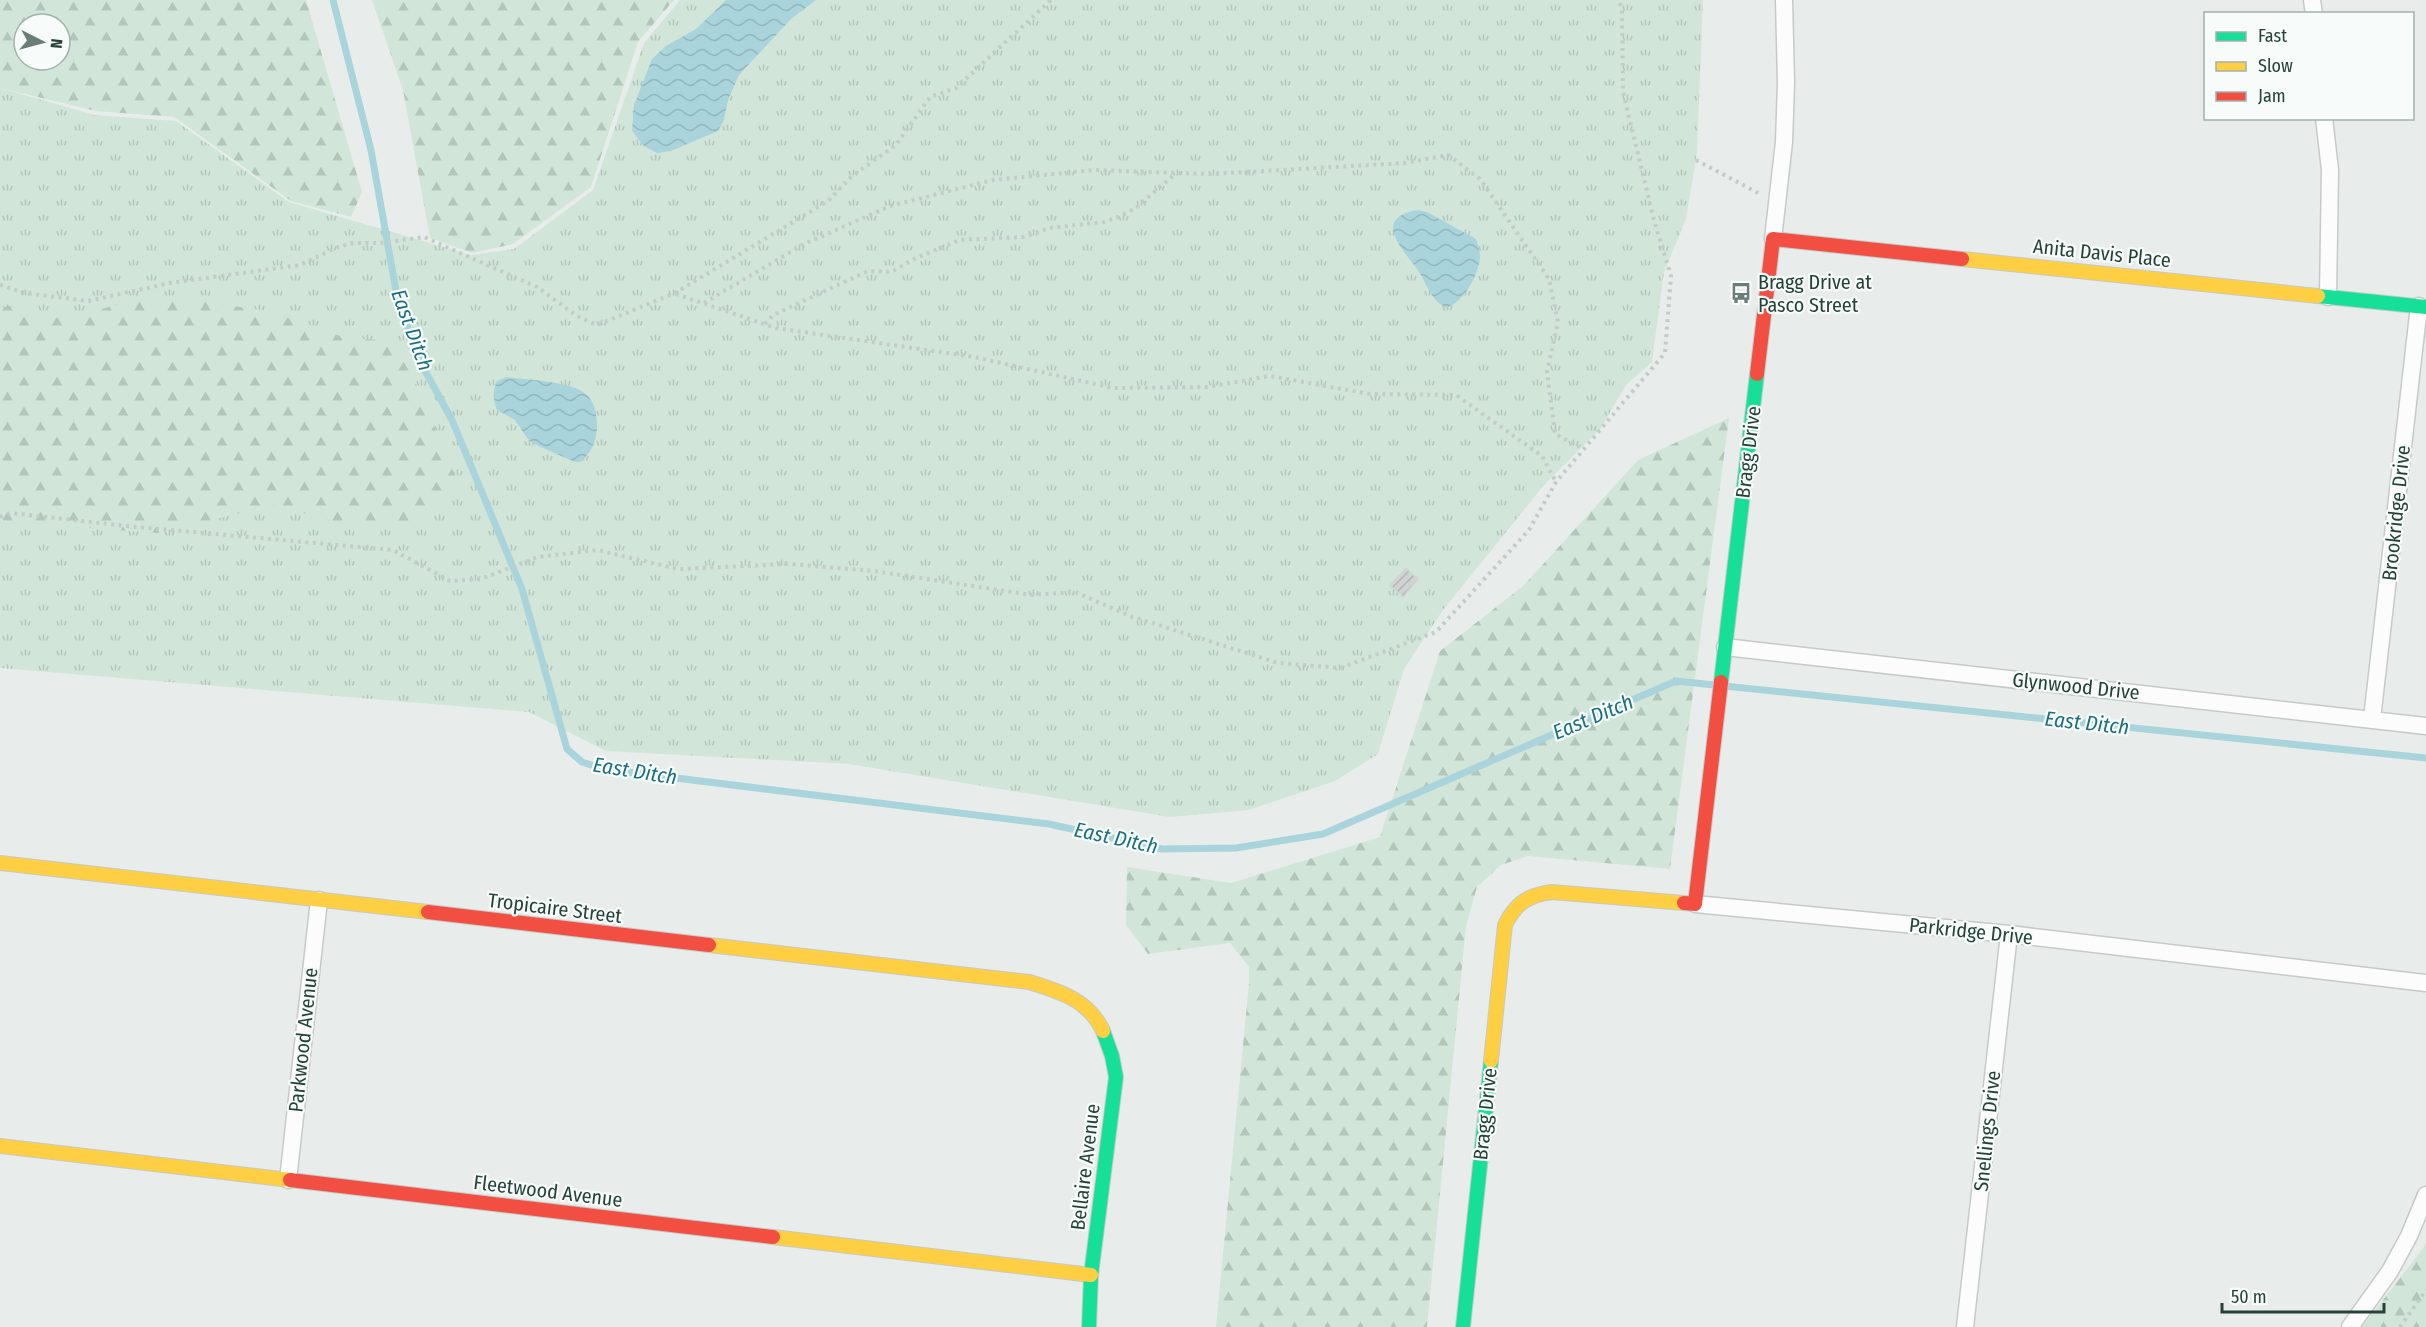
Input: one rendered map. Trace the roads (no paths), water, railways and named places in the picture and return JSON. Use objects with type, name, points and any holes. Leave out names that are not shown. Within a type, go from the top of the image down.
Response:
[{"type":"street","name":"Bragg Drive","points":[[1695,904],[1784,142],[1786,82],[1784,0]]},
{"type":"street","points":[[2324,120],[2330,170],[2328,297]]},
{"type":"street","name":"Anita Davis Place","points":[[1773,239],[2423,307]]},
{"type":"street","name":"Brookridge Drive","points":[[2372,719],[2423,307]]},
{"type":"street","name":"Glynwood Drive","points":[[1725,647],[2426,726]]},
{"type":"street","name":"Tropicaire Street","points":[[0,863],[1029,982],[1055,989],[1074,998],[1096,1016]]},
{"type":"street","name":"Parkridge Drive","points":[[1518,904],[1535,893],[1552,892],[1695,904],[2008,934],[2426,983]]},
{"type":"street","name":"Parkwood Avenue","points":[[288,1180],[319,900]]},
{"type":"street","name":"Bragg Drive","points":[[1463,1327],[1505,925],[1512,910],[1518,904]]},
{"type":"street","name":"Snellings Drive","points":[[1965,1327],[2008,934]]},
{"type":"street","name":"Bellaire Avenue","points":[[1089,1327],[1091,1275],[1116,1077],[1112,1053],[1104,1029],[1096,1016]]},
{"type":"street","name":"Fleetwood Avenue","points":[[0,1146],[1091,1275]]},
{"type":"street","points":[[2350,1327],[2390,1271],[2409,1236],[2426,1195]]},
{"type":"water","points":[[726,0],[816,0],[791,19],[739,75],[718,131],[671,151],[657,153],[644,146],[632,131],[634,105],[652,59],[666,46],[696,29]]},
{"type":"water","points":[[1417,210],[1427,212],[1477,241],[1480,258],[1473,280],[1459,300],[1447,308],[1433,297],[1395,237],[1393,228],[1395,221],[1403,214]]},
{"type":"water","points":[[506,377],[560,384],[580,390],[587,395],[595,409],[597,431],[593,445],[581,462],[575,462],[534,444],[515,420],[497,410],[494,388],[497,381]]},
{"type":"waterway","name":"East Ditch","points":[[333,0],[371,150],[398,302],[423,367],[452,420],[522,589],[567,749],[582,762],[603,769],[1049,824],[1162,849],[1236,848],[1323,834],[1676,681],[2426,758]]},
{"type":"place","name":"Bragg Drive at Pasco Street","points":[[1741,293]]}]
